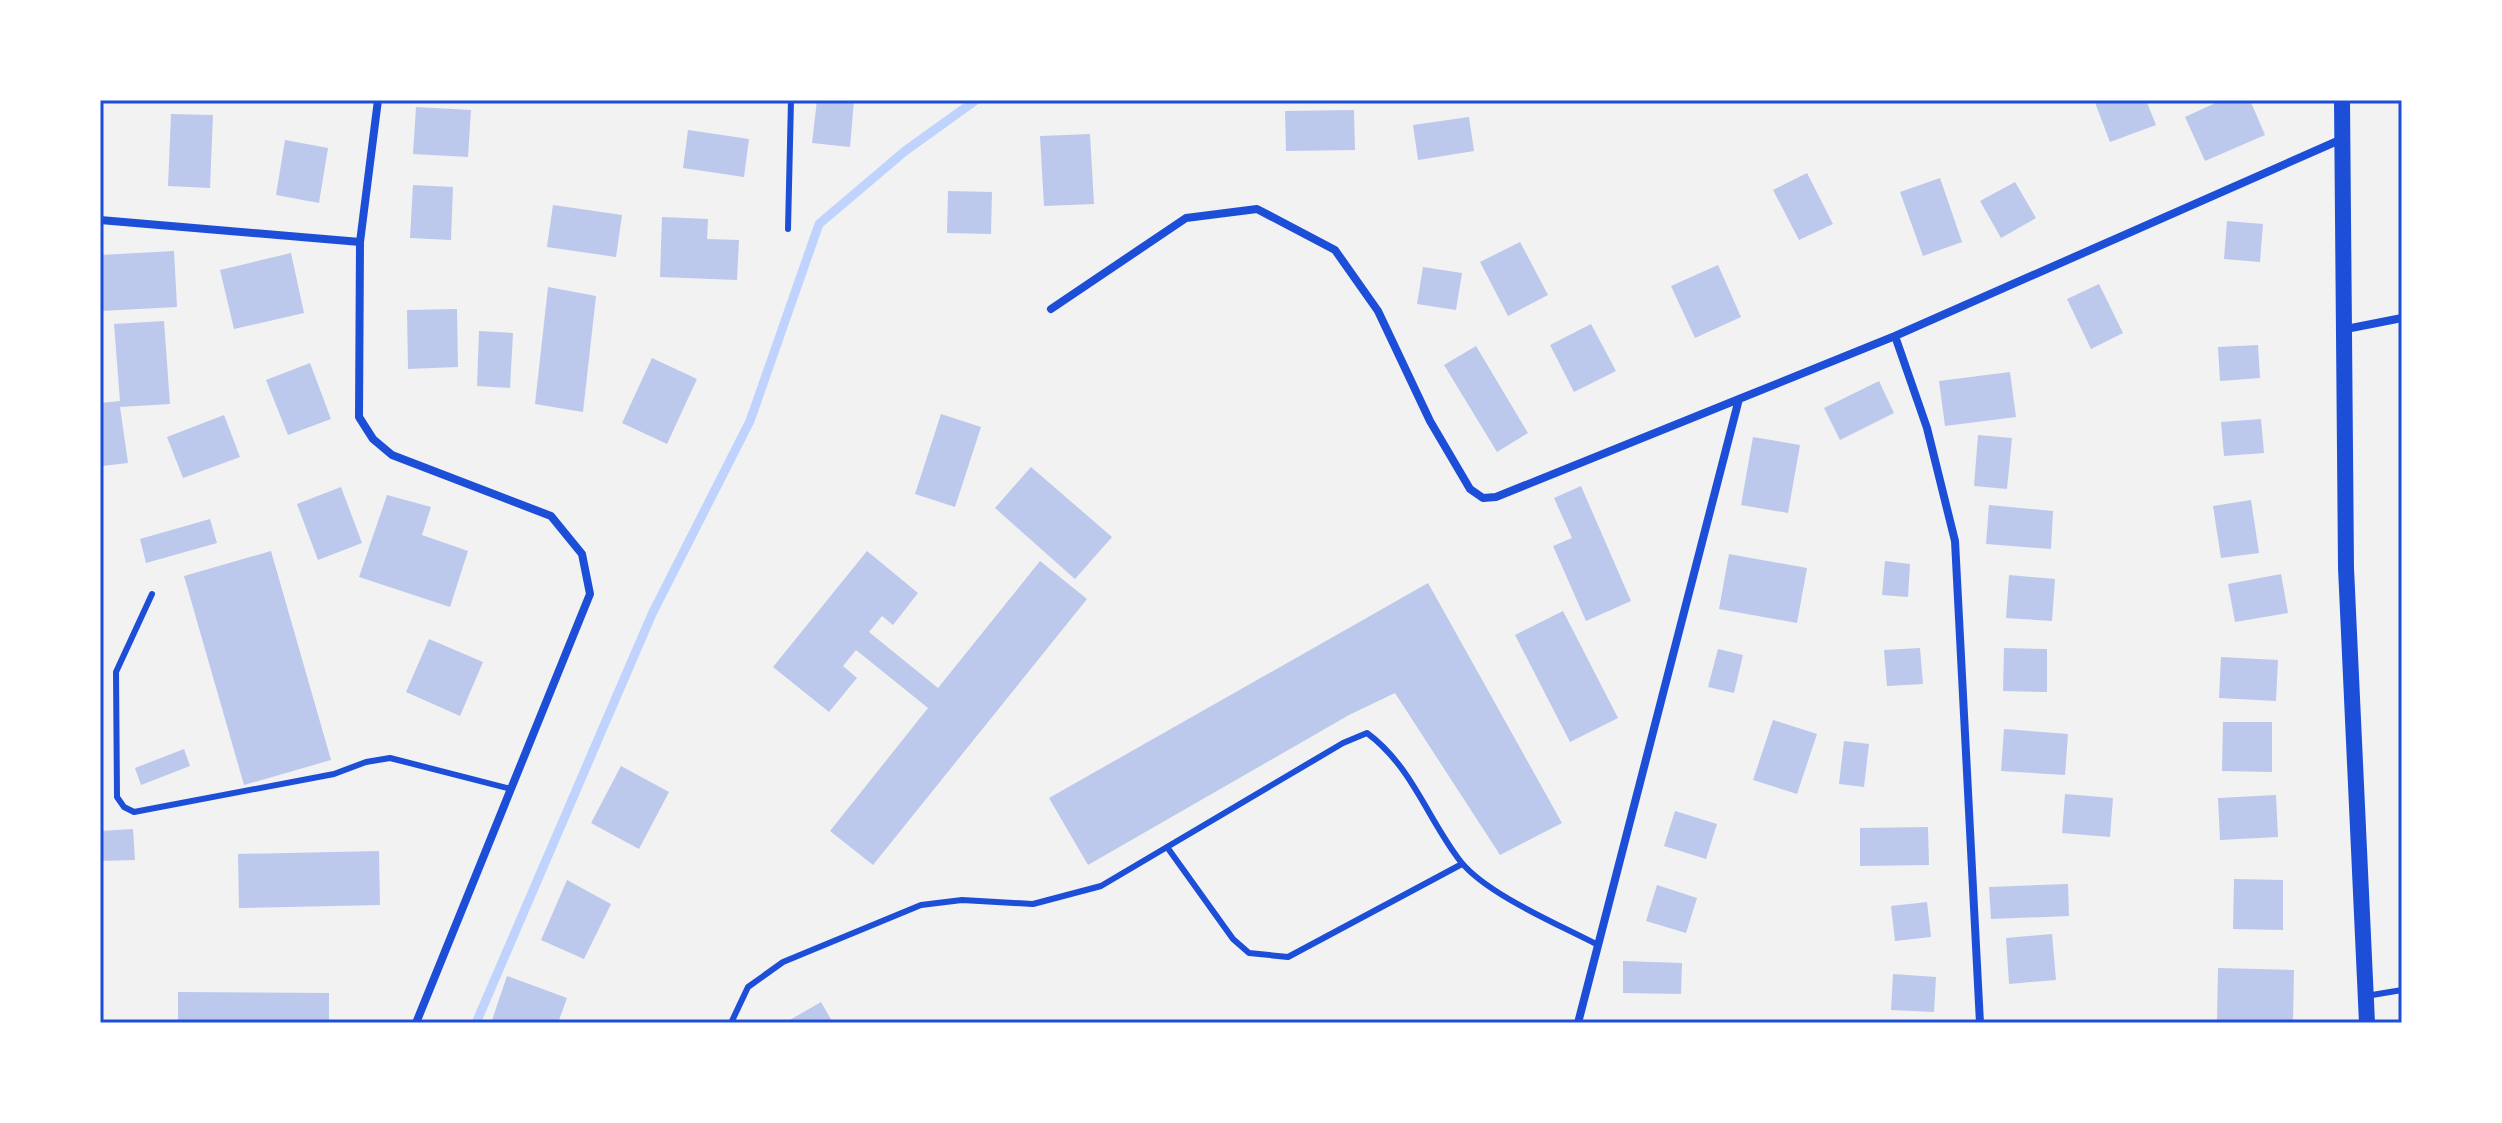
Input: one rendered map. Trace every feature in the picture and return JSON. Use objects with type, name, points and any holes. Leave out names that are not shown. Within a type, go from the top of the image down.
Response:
[{"type":"main road","points":[[2342,100],[2346,568],[2367,1023]]},
{"type":"street","points":[[378,100],[360,242],[359,417],[373,439],[392,455],[551,516],[582,554],[590,594],[416,1023]]},
{"type":"street","points":[[1051,309],[1186,218],[1257,209],[1335,250],[1378,311],[1430,421],[1470,489],[1483,498],[1496,497],[1895,336],[2342,139]]},
{"type":"street","points":[[100,220],[360,242]]},
{"type":"street","points":[[2346,329],[2402,318]]},
{"type":"street","points":[[1895,336],[1927,428],[1955,541],[1980,1023]]},
{"type":"street","points":[[1578,1023],[1739,399]]},
{"type":"lane","points":[[788,229],[791,100]]},
{"type":"lane","points":[[152,594],[116,672],[117,797],[124,807],[134,812],[334,774],[366,762],[390,758],[511,789]]},
{"type":"lane","points":[[731,1023],[748,987],[783,962],[921,905],[962,900],[1033,904],[1101,886],[1343,743],[1367,733],[1391,751],[1462,864],[1510,899],[1598,945]]},
{"type":"lane","points":[[1167,847],[1233,939],[1249,953],[1288,957],[1462,864]]},
{"type":"lane","points":[[2366,996],[2402,990]]},
{"type":"building","points":[[817,100],[854,100],[850,147],[812,143]]},
{"type":"building","points":[[2094,100],[2146,100],[2156,125],[2110,142]]},
{"type":"building","points":[[2222,100],[2250,100],[2265,135],[2205,161],[2185,117]]},
{"type":"building","points":[[416,107],[471,110],[468,157],[413,154]]},
{"type":"building","points":[[1354,110],[1355,150],[1286,151],[1285,111]]},
{"type":"building","points":[[171,114],[213,115],[210,188],[168,186]]},
{"type":"building","points":[[1469,117],[1474,151],[1418,160],[1413,125]]},
{"type":"building","points":[[688,130],[749,139],[744,177],[683,168]]},
{"type":"building","points":[[1090,134],[1094,204],[1044,206],[1040,136]]},
{"type":"building","points":[[285,140],[328,148],[319,203],[276,195]]},
{"type":"building","points":[[1807,173],[1833,224],[1799,240],[1773,190]]},
{"type":"building","points":[[1940,178],[1962,242],[1923,256],[1900,192]]},
{"type":"building","points":[[2015,182],[2036,218],[2001,238],[1980,201]]},
{"type":"building","points":[[413,185],[453,187],[451,240],[410,238]]},
{"type":"building","points":[[948,191],[992,192],[991,234],[947,233]]},
{"type":"building","points":[[553,205],[622,215],[616,257],[547,247]]},
{"type":"building","points":[[662,217],[708,219],[707,239],[739,240],[737,280],[660,277]]},
{"type":"building","points":[[2227,221],[2263,224],[2260,262],[2224,259]]},
{"type":"building","points":[[1520,242],[1548,295],[1508,316],[1480,262]]},
{"type":"building","points":[[174,251],[177,307],[101,311],[100,255]]},
{"type":"building","points":[[291,253],[304,313],[234,329],[220,270]]},
{"type":"building","points":[[1718,265],[1741,317],[1695,338],[1671,286]]},
{"type":"building","points":[[1423,267],[1462,273],[1456,310],[1417,304]]},
{"type":"building","points":[[2099,284],[2123,333],[2091,349],[2067,299]]},
{"type":"building","points":[[548,287],[596,296],[583,412],[535,404]]},
{"type":"building","points":[[457,309],[458,367],[408,369],[407,310]]},
{"type":"building","points":[[164,321],[170,404],[120,407],[128,463],[102,466],[100,403],[120,401],[114,324]]},
{"type":"building","points":[[1591,324],[1616,371],[1574,392],[1550,345]]},
{"type":"building","points":[[479,331],[513,333],[510,388],[477,386]]},
{"type":"building","points":[[2258,345],[2260,378],[2220,381],[2218,347]]},
{"type":"building","points":[[1476,346],[1528,433],[1497,452],[1444,365]]},
{"type":"building","points":[[652,358],[697,379],[667,444],[622,423]]},
{"type":"building","points":[[310,363],[331,419],[288,435],[266,380]]},
{"type":"building","points":[[2010,372],[2016,417],[1945,426],[1939,381]]},
{"type":"building","points":[[1879,381],[1894,413],[1840,440],[1824,408]]},
{"type":"building","points":[[941,414],[981,427],[955,507],[915,494]]},
{"type":"building","points":[[224,415],[240,457],[183,478],[167,437]]},
{"type":"building","points":[[2261,419],[2264,453],[2224,456],[2221,422]]},
{"type":"building","points":[[1978,435],[2012,438],[2007,489],[1974,486]]},
{"type":"building","points":[[1753,437],[1800,445],[1788,513],[1741,505]]},
{"type":"building","points":[[1031,467],[1112,537],[1075,579],[995,508]]},
{"type":"building","points":[[1581,486],[1631,601],[1586,621],[1553,546],[1572,538],[1554,498]]},
{"type":"building","points":[[341,487],[362,543],[318,560],[297,504]]},
{"type":"building","points":[[387,495],[431,507],[422,535],[468,551],[450,607],[359,577]]},
{"type":"building","points":[[2251,500],[2259,553],[2221,558],[2213,506]]},
{"type":"building","points":[[1989,505],[2053,511],[2051,549],[1986,544]]},
{"type":"building","points":[[210,519],[217,543],[146,563],[140,539]]},
{"type":"building","points":[[271,551],[331,760],[244,785],[184,576]]},
{"type":"building","points":[[867,551],[918,593],[893,625],[882,616],[869,632],[938,688],[1040,561],[1087,599],[873,865],[830,831],[928,708],[856,650],[843,666],[857,678],[829,712],[773,667]]},
{"type":"building","points":[[1729,554],[1807,568],[1797,623],[1719,609]]},
{"type":"building","points":[[1885,561],[1910,564],[1908,597],[1882,595]]},
{"type":"building","points":[[2281,574],[2288,613],[2235,622],[2228,584]]},
{"type":"building","points":[[2009,575],[2055,579],[2052,621],[2006,618]]},
{"type":"building","points":[[1428,583],[1562,823],[1500,855],[1395,693],[1349,715],[1088,865],[1049,798]]},
{"type":"building","points":[[1563,611],[1618,718],[1570,742],[1515,635]]},
{"type":"building","points":[[429,639],[483,662],[460,716],[406,692]]},
{"type":"building","points":[[1920,648],[1923,684],[1887,686],[1884,650]]},
{"type":"building","points":[[2004,648],[2047,649],[2047,692],[2003,691]]},
{"type":"building","points":[[1718,649],[1743,655],[1734,693],[1708,687]]},
{"type":"building","points":[[2221,657],[2278,660],[2276,701],[2219,698]]},
{"type":"building","points":[[1773,720],[1817,734],[1797,794],[1753,780]]},
{"type":"building","points":[[2223,722],[2272,722],[2272,772],[2222,771]]},
{"type":"building","points":[[2004,729],[2068,734],[2065,775],[2001,771]]},
{"type":"building","points":[[1844,741],[1869,744],[1864,787],[1839,784]]},
{"type":"building","points":[[184,749],[190,766],[141,785],[135,768]]},
{"type":"building","points":[[621,766],[669,792],[639,849],[591,823]]},
{"type":"building","points":[[2065,794],[2113,798],[2110,837],[2062,833]]},
{"type":"building","points":[[2276,795],[2278,837],[2220,840],[2218,798]]},
{"type":"building","points":[[1675,811],[1717,824],[1706,859],[1664,846]]},
{"type":"building","points":[[1928,827],[1929,865],[1860,866],[1860,828]]},
{"type":"building","points":[[133,829],[135,860],[100,861],[100,831]]},
{"type":"building","points":[[379,851],[380,905],[239,908],[238,854]]},
{"type":"building","points":[[2234,879],[2283,880],[2283,930],[2233,929]]},
{"type":"building","points":[[567,880],[611,904],[584,959],[541,940]]},
{"type":"building","points":[[2068,884],[2069,916],[1991,919],[1989,887]]},
{"type":"building","points":[[1657,885],[1697,898],[1686,933],[1646,921]]},
{"type":"building","points":[[1927,902],[1931,937],[1895,941],[1891,906]]},
{"type":"building","points":[[2052,934],[2056,980],[2009,984],[2006,938]]},
{"type":"building","points":[[1623,961],[1682,963],[1681,994],[1623,993]]},
{"type":"building","points":[[2218,968],[2294,970],[2293,1022],[2217,1021]]},
{"type":"building","points":[[1893,974],[1936,977],[1934,1012],[1891,1010]]},
{"type":"building","points":[[507,976],[567,998],[558,1023],[491,1023]]},
{"type":"building","points":[[178,992],[329,993],[329,1023],[178,1023]]},
{"type":"building","points":[[821,1002],[833,1023],[789,1023],[788,1021]]},
{"type":"waterway","points":[[476,1023],[652,614],[750,421],[819,224],[905,151],[976,100]]}]
